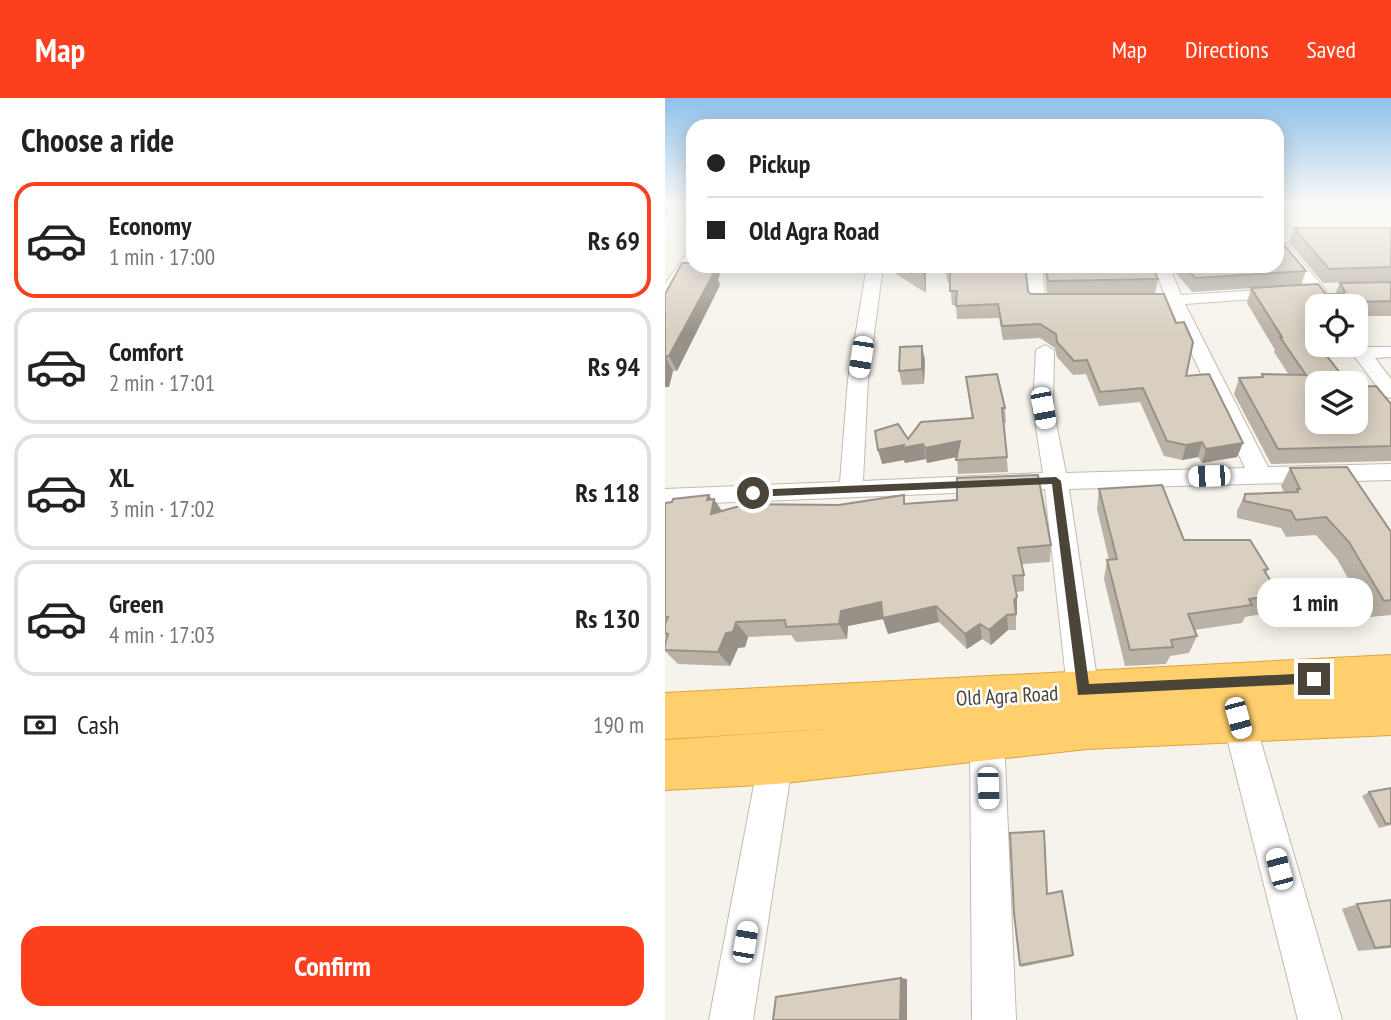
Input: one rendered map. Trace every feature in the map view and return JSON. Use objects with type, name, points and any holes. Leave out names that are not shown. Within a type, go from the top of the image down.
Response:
[{"type":"highway","name":"Old Agra Road","points":[[665,716],[1085,708],[1391,675]]},
{"type":"highway","points":[[665,765],[776,759],[987,736],[1085,708],[1238,718],[1391,713]]},
{"type":"street","points":[[1284,249],[1324,294]]},
{"type":"street","points":[[665,296],[686,265]]},
{"type":"street","points":[[851,489],[857,379],[874,273]]},
{"type":"street","points":[[1035,273],[1037,302],[1079,301]]},
{"type":"street","points":[[1164,273],[1261,475]]},
{"type":"street","points":[[1148,300],[1305,297]]},
{"type":"street","points":[[1045,350],[1043,408],[1056,481],[1085,708]]},
{"type":"street","points":[[1368,350],[1391,352]]},
{"type":"street","points":[[1364,357],[1391,392]]},
{"type":"street","points":[[665,497],[1056,481],[1391,472]]},
{"type":"street","points":[[1238,718],[1320,1020]]},
{"type":"street","points":[[987,736],[994,1020]]},
{"type":"street","points":[[731,1020],[776,759]]},
{"type":"building","points":[[1284,248],[1287,248],[1306,271],[1284,272]]},
{"type":"building","points":[[1311,248],[1391,248],[1391,267],[1329,269]]},
{"type":"building","points":[[682,263],[686,263],[686,273],[714,273],[669,356],[665,357],[665,294]]},
{"type":"building","points":[[950,273],[1026,273],[1028,292],[1031,294],[1164,294],[1176,323],[1184,322],[1193,342],[1186,376],[1209,374],[1243,443],[1206,449],[1202,442],[1186,445],[1167,441],[1143,388],[1100,392],[1087,360],[1074,361],[1057,342],[1056,334],[1040,324],[1002,326],[998,304],[956,306],[957,291],[950,291]]},
{"type":"building","points":[[1047,273],[1155,273],[1158,279],[1048,281]]},
{"type":"building","points":[[1190,273],[1274,273],[1195,278]]},
{"type":"building","points":[[1391,282],[1391,301],[1368,302],[1368,294],[1342,294],[1345,292],[1340,283]]},
{"type":"building","points":[[1318,284],[1326,294],[1305,294],[1305,357],[1328,357],[1339,371],[1305,371],[1305,374],[1251,288]]},
{"type":"building","points":[[922,346],[922,369],[899,371],[900,347]]},
{"type":"building","points":[[997,374],[1005,408],[1002,408],[1007,457],[956,460],[960,441],[925,448],[923,444],[878,450],[875,431],[898,424],[908,439],[921,422],[973,418],[966,377]]},
{"type":"building","points":[[1262,374],[1305,375],[1305,434],[1368,434],[1368,386],[1376,386],[1391,404],[1391,446],[1278,449],[1239,378],[1263,377]]},
{"type":"building","points":[[1347,467],[1391,532],[1391,600],[1384,601],[1349,542],[1326,517],[1296,520],[1291,511],[1244,501],[1245,494],[1298,492],[1297,489],[1300,489],[1290,468]]},
{"type":"building","points":[[1038,475],[1051,545],[1018,548],[1024,575],[1013,576],[1017,597],[1014,600],[1016,614],[1007,615],[989,630],[980,624],[965,634],[936,606],[883,618],[881,602],[841,611],[839,624],[786,627],[785,620],[736,622],[733,632],[726,633],[718,652],[665,650],[668,634],[665,633],[665,624],[668,617],[665,617],[665,503],[672,502],[673,499],[709,495],[707,500],[714,499],[711,514],[747,504],[839,505],[904,495],[904,504],[957,500],[957,478]]},
{"type":"building","points":[[1162,485],[1184,540],[1250,540],[1268,569],[1264,570],[1279,595],[1249,599],[1252,605],[1188,614],[1197,636],[1171,640],[1173,647],[1130,650],[1107,560],[1117,559],[1099,489]]},
{"type":"building","points":[[1391,788],[1391,823],[1386,824],[1369,792]]},
{"type":"building","points":[[1044,831],[1047,894],[1062,891],[1073,955],[1020,965],[1010,833]]},
{"type":"building","points":[[1391,900],[1391,946],[1375,948],[1357,904]]},
{"type":"building","points":[[901,978],[900,1020],[773,1020],[776,997]]},
{"type":"route","points":[[753,493],[1056,481],[1083,691],[1314,679]]}]
